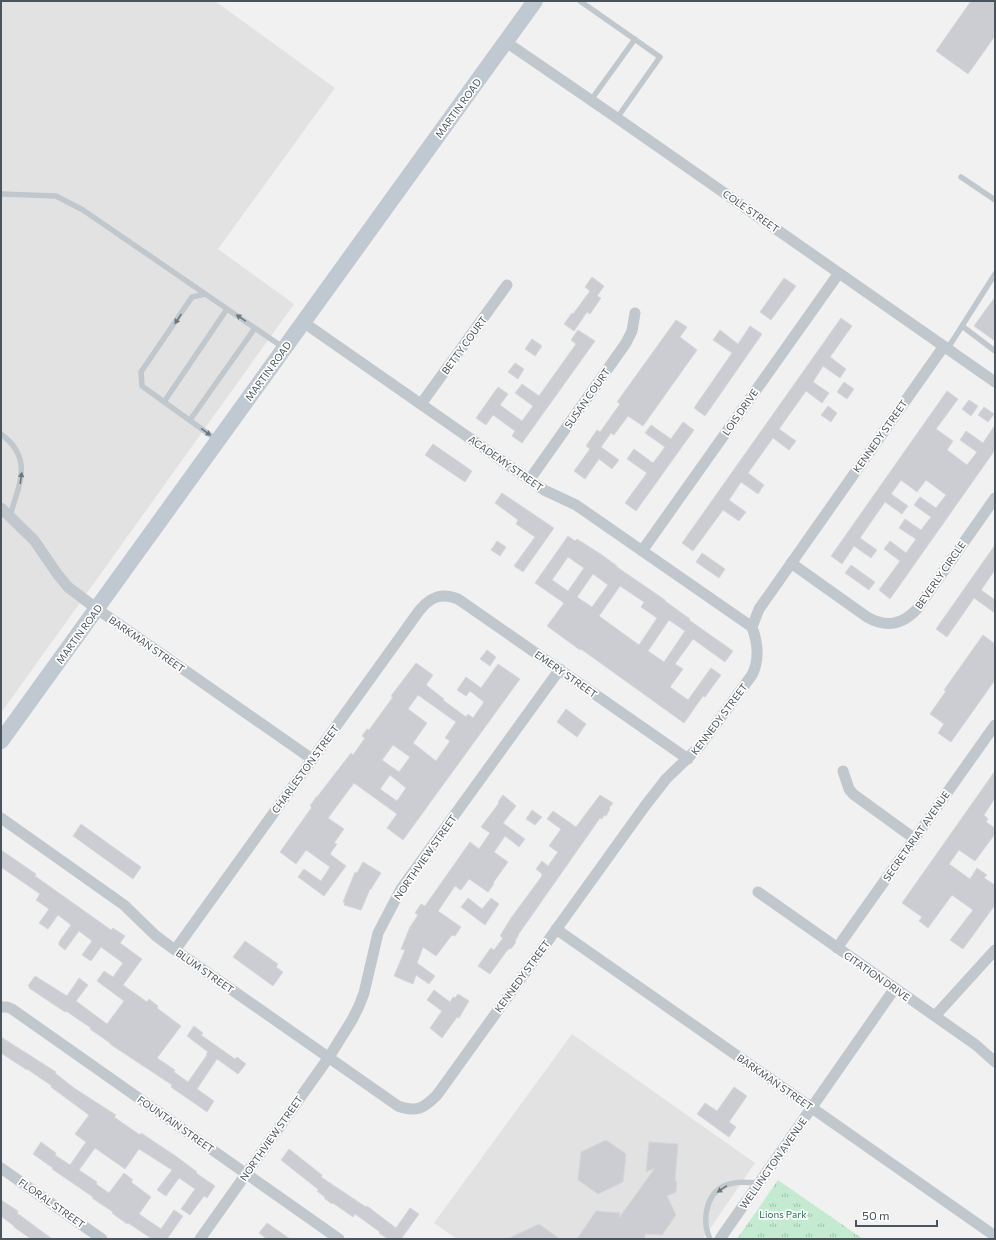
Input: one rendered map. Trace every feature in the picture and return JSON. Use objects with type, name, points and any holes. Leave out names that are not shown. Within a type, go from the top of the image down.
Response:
[{"type":"street","name":"MARTIN ROAD","points":[[2,739],[535,1]]},
{"type":"street","name":"COLE STREET","points":[[506,42],[995,382]]},
{"type":"street","name":"LOIS DRIVE","points":[[642,551],[839,273]]},
{"type":"street","name":"BETTY COURT","points":[[421,404],[507,285]]},
{"type":"street","name":"SUSAN COURT","points":[[530,480],[626,343],[632,330],[635,313]]},
{"type":"street","name":"ACADEMY STREET","points":[[303,322],[544,490],[576,505],[752,627]]},
{"type":"street","name":"KENNEDY STREET","points":[[418,1109],[428,1103],[437,1094],[645,806],[666,779],[688,759],[711,731],[754,670],[758,657],[755,635],[752,627],[759,609],[946,347]]},
{"type":"street","name":"BEVERLY CIRCLE","points":[[791,563],[874,621],[884,624],[904,620],[917,609],[995,498]]},
{"type":"street","name":"BARKMAN STREET","points":[[1,508],[34,540],[68,587],[97,609],[312,759]]},
{"type":"street","name":"EMERY STREET","points":[[441,595],[458,598],[688,759]]},
{"type":"street","name":"CHARLESTON STREET","points":[[175,950],[425,603],[432,598],[441,595]]},
{"type":"street","name":"NORTHVIEW STREET","points":[[200,1239],[329,1057],[359,1006],[378,933],[401,889],[560,669]]},
{"type":"street","name":"SECRETARIAT AVENUE","points":[[838,948],[995,724]]},
{"type":"street","points":[[843,771],[849,789],[853,794],[915,839]]},
{"type":"street","name":"BLUM STREET","points":[[1,818],[124,905],[156,936],[175,950],[398,1106],[408,1110],[418,1109]]},
{"type":"street","name":"CITATION DRIVE","points":[[758,892],[976,1045],[995,1062]]},
{"type":"street","name":"BARKMAN STREET","points":[[556,929],[995,1236]]},
{"type":"street","points":[[935,1016],[995,950]]},
{"type":"street","name":"WELLINGTON AVENUE","points":[[720,1239],[895,988]]},
{"type":"street","name":"FOUNTAIN STREET","points":[[1,1007],[12,1009],[339,1239]]},
{"type":"street","name":"FLORAL STREET","points":[[1,1168],[102,1239]]},
{"type":"lane","points":[[580,1],[660,57],[617,118]]},
{"type":"lane","points":[[591,100],[636,39]]},
{"type":"lane","points":[[961,177],[995,200]]},
{"type":"lane","points":[[1,194],[56,196],[83,210],[284,349]]},
{"type":"lane","points":[[946,347],[962,326],[995,274]]},
{"type":"lane","points":[[205,294],[192,297],[141,372],[142,386],[218,441]]},
{"type":"lane","points":[[164,402],[228,309]]},
{"type":"lane","points":[[962,326],[995,351]]},
{"type":"lane","points":[[190,420],[255,328]]},
{"type":"lane","points":[[1,434],[9,440],[19,456],[22,471],[20,485],[10,516]]},
{"type":"lane","points":[[710,1239],[704,1222],[707,1207],[713,1196],[723,1186],[738,1182],[759,1183]]},
{"type":"shaded area","points":[[1,1],[215,1],[335,88],[218,249],[294,304],[1,713]]},
{"type":"shaded area","points":[[572,1034],[755,1163],[703,1239],[457,1239],[434,1223]]},
{"type":"green space","name":"Lions Park","points":[[778,1180],[863,1239],[737,1239]]},
{"type":"building","points":[[971,1],[995,1],[995,36],[968,74],[936,51]]},
{"type":"building","points":[[592,277],[604,286],[597,296],[601,298],[590,314],[587,312],[574,331],[564,324],[590,291],[585,287]]},
{"type":"building","points":[[784,278],[796,286],[771,320],[760,312]]},
{"type":"building","points":[[995,297],[995,341],[974,326]]},
{"type":"building","points":[[841,318],[852,326],[830,357],[846,369],[840,378],[823,366],[813,382],[829,393],[822,403],[806,391],[779,429],[796,441],[789,450],[773,438],[748,473],[764,485],[758,494],[741,482],[729,500],[746,512],[739,521],[723,510],[693,551],[682,543]]},
{"type":"building","points":[[676,320],[687,327],[680,337],[697,350],[643,426],[628,416],[614,435],[611,433],[601,447],[619,460],[612,469],[599,459],[585,479],[574,471],[590,449],[586,446],[597,430],[600,432],[620,404],[617,402]]},
{"type":"building","points":[[750,326],[762,334],[705,416],[694,408],[732,353],[713,340],[720,330],[738,344]]},
{"type":"building","points":[[578,330],[595,341],[522,443],[512,436],[515,431],[493,415],[486,425],[476,418],[498,387],[508,394],[500,405],[522,421],[533,406],[515,393],[522,384],[539,396],[576,344],[571,340]]},
{"type":"building","points":[[532,339],[542,346],[535,356],[525,349]]},
{"type":"building","points":[[515,363],[524,369],[518,379],[508,372]]},
{"type":"building","points":[[844,382],[854,389],[847,399],[837,392]]},
{"type":"building","points":[[947,391],[958,399],[936,429],[953,441],[947,450],[967,465],[977,452],[960,440],[966,431],[983,443],[995,425],[995,450],[890,599],[879,590],[900,561],[884,549],[890,541],[906,553],[916,539],[899,528],[905,519],[921,530],[931,517],[914,505],[920,497],[936,508],[946,495],[926,480],[917,492],[901,480],[891,494],[908,506],[902,514],[885,502],[860,538],[877,550],[871,558],[854,546],[842,564],[831,556]]},
{"type":"building","points":[[969,400],[978,406],[971,416],[962,409]]},
{"type":"building","points":[[828,406],[837,413],[831,422],[821,415]]},
{"type":"building","points":[[984,407],[994,414],[988,422],[978,415]]},
{"type":"building","points":[[683,422],[694,430],[636,511],[625,503],[647,473],[627,459],[634,449],[653,463],[665,447],[645,433],[651,425],[671,439]]},
{"type":"building","points":[[433,444],[472,471],[465,482],[425,455]]},
{"type":"building","points":[[502,493],[554,528],[523,572],[514,566],[535,537],[516,524],[518,520],[495,503]]},
{"type":"building","points":[[568,536],[575,541],[577,539],[665,600],[690,619],[689,620],[733,651],[725,662],[693,639],[675,664],[683,669],[670,687],[688,700],[711,668],[721,675],[705,697],[703,696],[684,723],[547,626],[564,603],[535,583]],"holes":[[[568,557],[584,568],[568,591],[552,580]],[[593,574],[608,585],[592,607],[577,597]],[[620,586],[644,602],[641,607],[657,618],[639,645],[599,616]],[[669,620],[685,631],[664,662],[648,651]]]},
{"type":"building","points":[[497,541],[506,547],[500,556],[491,550]]},
{"type":"building","points":[[995,545],[995,570],[981,590],[995,600],[995,613],[974,598],[947,637],[936,629]]},
{"type":"building","points":[[702,553],[725,569],[719,578],[696,562]]},
{"type":"building","points":[[851,565],[875,582],[869,590],[845,573]]},
{"type":"building","points":[[983,635],[995,644],[995,680],[951,742],[938,733],[944,724],[930,714],[946,691],[944,690]]},
{"type":"building","points":[[487,650],[496,657],[490,666],[480,659]]},
{"type":"building","points":[[416,663],[433,675],[426,685],[466,717],[468,714],[473,718],[484,702],[470,691],[466,696],[457,690],[466,677],[481,688],[498,664],[520,679],[403,840],[387,828],[397,814],[354,783],[328,818],[344,829],[334,843],[337,844],[330,854],[346,866],[324,896],[298,877],[304,869],[321,881],[330,867],[306,850],[296,864],[280,852],[312,807],[310,806],[317,796],[351,753],[353,755],[365,738],[362,736],[367,729],[369,730],[393,697],[391,696]],"holes":[[[418,695],[456,722],[445,738],[450,741],[436,761],[413,743],[427,723],[408,709]],[[393,745],[410,757],[399,772],[382,760]],[[390,775],[406,788],[397,801],[380,789]]]},
{"type":"building","points":[[566,709],[586,724],[577,737],[557,722]]},
{"type":"building","points":[[995,771],[995,798],[984,815],[988,819],[986,822],[995,828],[995,834],[975,861],[959,850],[949,864],[970,879],[977,868],[987,875],[984,878],[995,885],[995,905],[963,949],[950,940],[973,910],[952,895],[928,928],[919,921],[922,917],[902,903]]},
{"type":"building","points":[[503,795],[516,806],[503,823],[525,839],[519,847],[505,836],[494,852],[508,862],[488,892],[469,879],[461,890],[455,886],[438,911],[461,927],[455,936],[452,935],[436,956],[423,947],[417,963],[435,976],[429,984],[416,975],[413,984],[394,976],[405,950],[401,949],[410,927],[418,915],[415,913],[421,904],[425,906],[470,842],[479,849],[490,833],[481,827],[499,803],[498,802]]},
{"type":"building","points":[[600,795],[613,803],[606,816],[604,815],[602,819],[600,818],[518,935],[515,941],[516,942],[511,949],[510,948],[506,952],[490,974],[478,966],[490,949],[491,948],[494,950],[503,938],[500,936],[511,918],[542,876],[542,874],[536,869],[542,861],[548,866],[558,852],[549,846],[561,829],[547,819],[553,811],[576,827]]},
{"type":"building","points":[[532,810],[542,817],[535,825],[526,819]]},
{"type":"building","points":[[81,824],[141,867],[133,879],[73,836]]},
{"type":"building","points":[[1,850],[111,930],[113,928],[125,936],[120,943],[142,959],[123,985],[147,1002],[149,999],[158,1006],[157,1008],[181,1026],[157,1058],[175,1070],[174,1072],[188,1082],[208,1052],[187,1036],[194,1026],[203,1033],[201,1035],[235,1059],[237,1057],[246,1064],[238,1074],[217,1059],[197,1089],[214,1101],[207,1112],[171,1087],[172,1085],[110,1044],[90,1029],[91,1028],[29,988],[30,987],[28,986],[35,976],[67,996],[79,978],[88,985],[76,1001],[107,1024],[124,1001],[97,981],[104,971],[113,977],[123,963],[101,947],[91,961],[82,955],[92,941],[79,931],[65,950],[59,945],[59,942],[71,925],[58,915],[48,929],[39,923],[49,909],[36,900],[40,894],[1,867]]},
{"type":"building","points":[[363,862],[381,873],[370,889],[361,910],[344,905],[345,903],[343,902],[355,872],[357,873]]},
{"type":"building","points":[[468,898],[482,909],[491,898],[499,904],[485,925],[461,907]]},
{"type":"building","points":[[245,941],[278,964],[276,967],[283,972],[273,986],[233,957]]},
{"type":"building","points":[[434,990],[450,1002],[453,997],[455,998],[458,994],[469,1001],[459,1018],[457,1017],[442,1038],[430,1028],[442,1011],[427,1000]]},
{"type":"building","points":[[1,1037],[56,1072],[55,1073],[74,1088],[116,1115],[114,1117],[140,1135],[141,1133],[177,1157],[215,1186],[207,1198],[204,1196],[190,1215],[181,1209],[195,1189],[179,1178],[166,1196],[157,1190],[172,1170],[139,1149],[125,1169],[95,1148],[79,1170],[97,1182],[96,1184],[109,1193],[124,1173],[133,1180],[131,1182],[151,1197],[139,1214],[161,1229],[174,1210],[183,1216],[167,1239],[152,1239],[128,1223],[127,1224],[112,1213],[113,1212],[92,1198],[93,1197],[33,1154],[41,1142],[56,1153],[55,1155],[70,1165],[86,1142],[75,1134],[89,1115],[51,1087],[52,1086],[1,1053]]},
{"type":"building","points":[[734,1087],[747,1096],[729,1122],[736,1127],[729,1137],[697,1114],[705,1103],[717,1111]]},
{"type":"building","points":[[606,1140],[626,1154],[623,1182],[598,1194],[578,1180],[581,1152]]},
{"type":"building","points":[[649,1142],[678,1144],[675,1181],[677,1182],[676,1192],[667,1196],[676,1215],[662,1235],[645,1234],[645,1239],[577,1239],[596,1211],[620,1213],[619,1218],[655,1168],[646,1172]]},
{"type":"building","points":[[289,1149],[322,1175],[321,1177],[366,1207],[367,1206],[396,1228],[410,1208],[419,1214],[401,1239],[388,1239],[355,1214],[353,1217],[333,1203],[332,1204],[317,1191],[319,1190],[281,1160]]},
{"type":"building","points":[[1,1200],[18,1211],[17,1213],[52,1239],[31,1239],[14,1227],[1,1216]]},
{"type":"building","points":[[267,1223],[290,1239],[267,1239],[259,1233]]},
{"type":"building","points":[[539,1224],[560,1239],[507,1239]]}]
